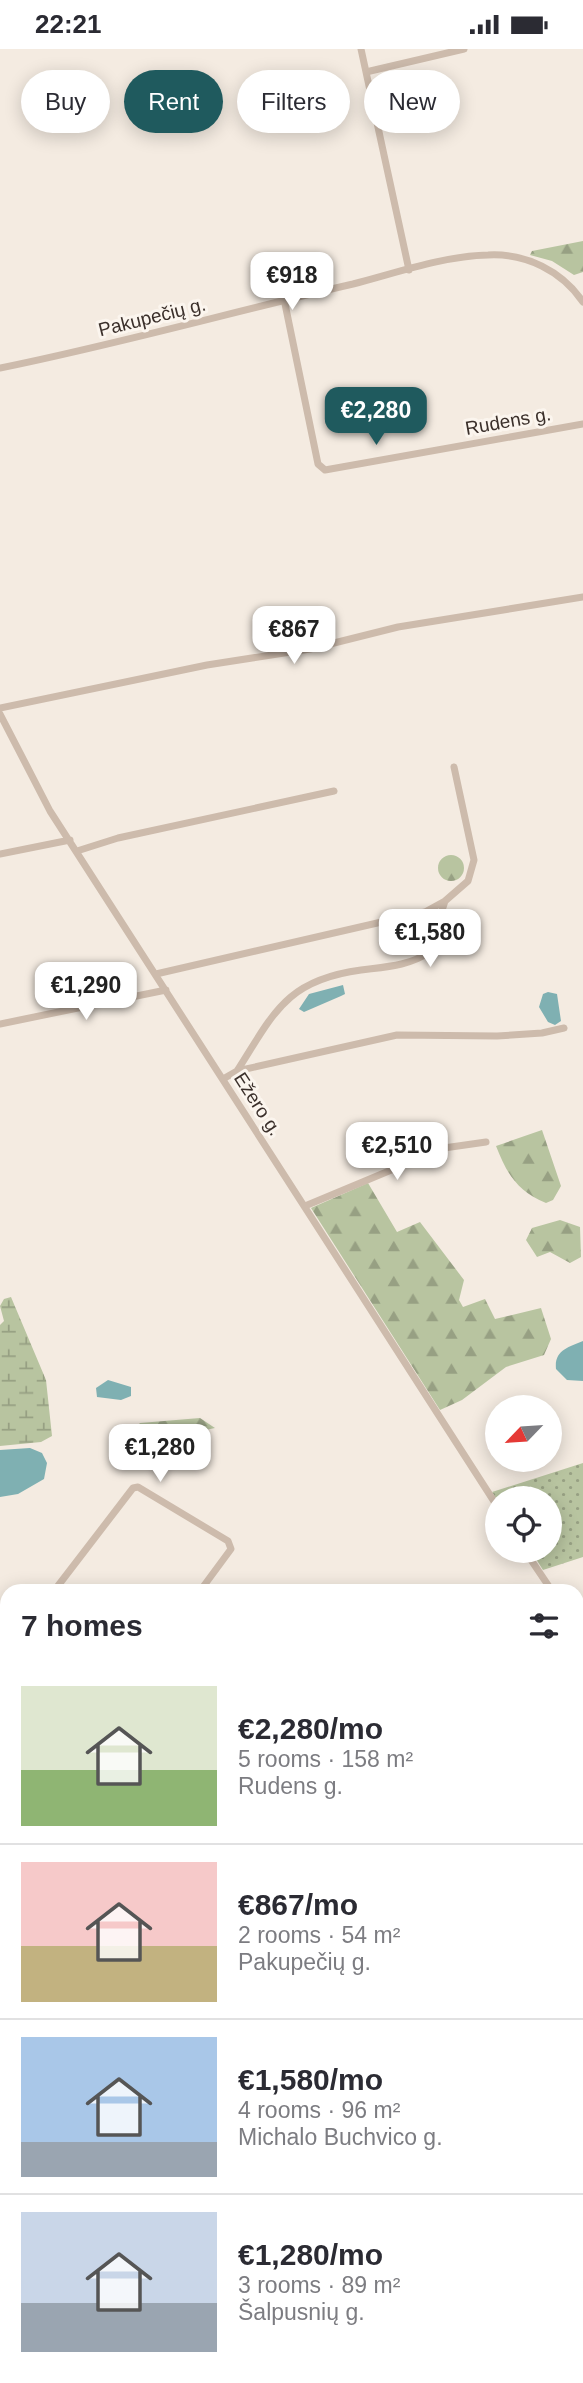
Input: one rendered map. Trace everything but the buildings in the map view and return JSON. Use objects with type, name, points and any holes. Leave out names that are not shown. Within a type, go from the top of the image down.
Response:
[{"type":"street","points":[[360,49],[365,70]]},
{"type":"street","points":[[375,70],[464,49]]},
{"type":"street","points":[[379,133],[409,270]]},
{"type":"street","name":"Pakupečių g.","points":[[0,367],[77,353],[284,299],[471,257],[505,257],[554,270],[571,283],[583,302]]},
{"type":"street","name":"Rudens g.","points":[[284,299],[318,464],[325,470],[583,424]]},
{"type":"street","points":[[0,708],[207,665],[310,649],[398,627],[583,597]]},
{"type":"street","name":"Ežero g.","points":[[0,714],[41,794],[485,1487]]},
{"type":"street","points":[[156,974],[425,912],[445,901],[468,881],[474,860],[454,767]]},
{"type":"street","points":[[77,851],[118,838],[334,791]]},
{"type":"street","points":[[0,854],[70,840]]},
{"type":"street","points":[[237,1071],[271,1014],[289,996],[325,979],[395,966],[423,956],[433,947],[445,901]]},
{"type":"street","points":[[425,912],[440,914]]},
{"type":"street","points":[[0,1024],[166,990]]},
{"type":"street","points":[[223,1079],[237,1071],[397,1035],[508,1036],[564,1028]]},
{"type":"street","points":[[305,1206],[444,1148],[486,1142]]},
{"type":"street","points":[[59,1584],[133,1488],[138,1487],[229,1541],[231,1549],[205,1584]]},
{"type":"street","points":[[534,1563],[547,1584]]},
{"type":"green space","points":[[583,241],[583,272],[574,275],[552,261],[530,255],[532,251]]},
{"type":"green space","points":[[451,855],[460,859],[464,868],[460,877],[451,881],[442,877],[438,868],[442,859]]},
{"type":"green space","points":[[542,1130],[561,1186],[553,1200],[546,1203],[514,1181],[496,1146]]},
{"type":"green space","points":[[368,1183],[397,1232],[420,1222],[464,1280],[459,1300],[463,1307],[485,1299],[495,1319],[541,1308],[551,1339],[544,1355],[506,1367],[462,1400],[440,1410],[311,1208]]},
{"type":"green space","points":[[560,1220],[580,1227],[581,1257],[570,1263],[550,1252],[537,1257],[526,1240],[532,1228]]},
{"type":"green space","points":[[11,1297],[46,1380],[52,1436],[41,1442],[0,1446],[0,1325],[4,1321],[0,1306],[4,1299]]},
{"type":"green space","points":[[200,1418],[215,1428],[158,1440],[138,1431],[136,1427],[140,1423]]},
{"type":"green space","points":[[583,1463],[583,1557],[543,1570],[539,1563],[562,1563],[562,1486],[511,1486],[562,1472],[562,1470]]},
{"type":"water","points":[[343,985],[345,994],[304,1012],[299,1009],[309,994]]},
{"type":"water","points":[[543,994],[557,994],[561,1021],[555,1025],[548,1022],[539,1007]]},
{"type":"water","points":[[583,1341],[583,1381],[567,1380],[556,1369],[557,1357],[568,1347]]},
{"type":"water","points":[[108,1380],[131,1387],[131,1396],[121,1400],[97,1397],[96,1388]]},
{"type":"water","points":[[30,1448],[42,1453],[47,1463],[44,1479],[18,1494],[0,1497],[0,1450]]}]
